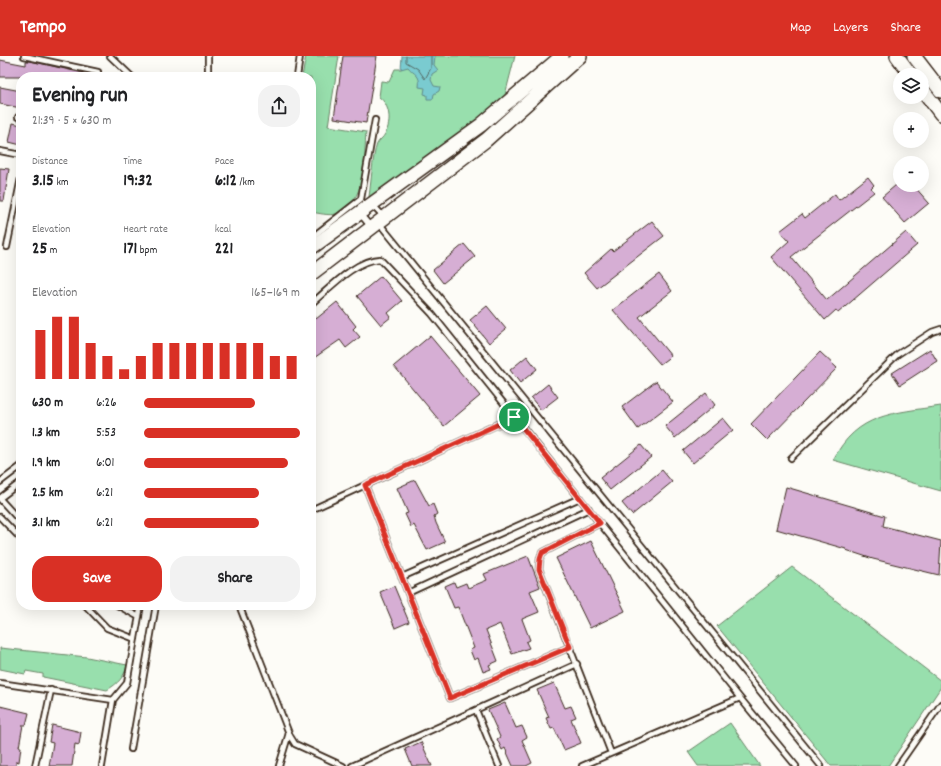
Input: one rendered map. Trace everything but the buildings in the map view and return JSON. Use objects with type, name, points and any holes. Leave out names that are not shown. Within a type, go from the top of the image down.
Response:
[{"type":"street","points":[[316,244],[481,126],[562,56]]},
{"type":"street","points":[[316,270],[486,140],[580,56]]},
{"type":"street","points":[[897,56],[906,68]]},
{"type":"street","points":[[914,56],[941,91]]},
{"type":"street","points":[[929,98],[941,114]]},
{"type":"lane","points":[[24,56],[98,72]]},
{"type":"lane","points":[[110,56],[127,72]]},
{"type":"lane","points":[[208,56],[208,72]]},
{"type":"lane","points":[[298,72],[300,56]]},
{"type":"lane","points":[[316,234],[361,199],[375,120]]},
{"type":"lane","points":[[0,151],[16,154]]},
{"type":"lane","points":[[7,246],[16,202]]},
{"type":"lane","points":[[372,203],[378,222],[821,766]]},
{"type":"lane","points":[[359,213],[378,222]]},
{"type":"lane","points":[[316,300],[360,264],[371,259],[380,259],[432,314],[516,416],[580,498],[796,766]]},
{"type":"lane","points":[[791,458],[898,354],[932,332],[941,329]]},
{"type":"lane","points":[[316,508],[516,416]]},
{"type":"lane","points":[[0,482],[16,470]]},
{"type":"lane","points":[[365,485],[450,698],[570,647]]},
{"type":"lane","points":[[16,486],[0,499],[16,517]]},
{"type":"lane","points":[[402,578],[580,498]]},
{"type":"lane","points":[[408,593],[589,509]]},
{"type":"lane","points":[[0,517],[16,534]]},
{"type":"lane","points":[[600,523],[542,553],[539,569],[611,753]]},
{"type":"lane","points":[[90,610],[107,628],[135,639]]},
{"type":"lane","points":[[126,610],[139,617]]},
{"type":"lane","points":[[102,766],[113,700],[127,683],[140,610]]},
{"type":"lane","points":[[131,748],[155,610]]},
{"type":"lane","points":[[241,610],[289,733],[295,744],[343,766]]},
{"type":"lane","points":[[352,766],[577,664]]},
{"type":"lane","points":[[0,683],[113,700]]},
{"type":"lane","points":[[35,766],[51,690]]},
{"type":"lane","points":[[582,766],[740,698]]},
{"type":"lane","points":[[898,766],[941,704]]},
{"type":"lane","points":[[476,710],[499,766]]},
{"type":"lane","points":[[279,766],[289,733]]},
{"type":"green space","points":[[306,56],[339,56],[328,126],[366,132],[364,166],[359,190],[346,209],[333,215],[316,213],[316,72],[303,72]]},
{"type":"green space","points":[[417,56],[515,56],[503,103],[368,203],[375,150],[377,144],[385,134],[389,124],[388,109],[383,100],[379,97],[381,81],[389,82],[395,69],[401,69]]},
{"type":"green space","points":[[941,406],[941,491],[833,460],[843,444],[853,433],[865,424],[878,418],[893,414]]},
{"type":"green space","points":[[792,567],[941,681],[941,687],[888,766],[831,766],[717,626]]},
{"type":"green space","points":[[0,648],[87,657],[127,665],[120,680],[107,690],[43,677],[43,674],[26,671],[25,674],[0,669]]},
{"type":"green space","points":[[730,723],[760,766],[698,766],[688,752]]},
{"type":"water","points":[[402,56],[435,56],[434,65],[438,70],[432,74],[431,80],[434,86],[440,87],[439,91],[434,94],[433,99],[427,99],[427,95],[424,94],[425,88],[419,87],[418,77],[408,67],[401,69]]},
{"type":"route","points":[[514,417],[600,523],[542,553],[540,559],[539,569],[570,647],[450,698],[365,485],[514,417]]}]
